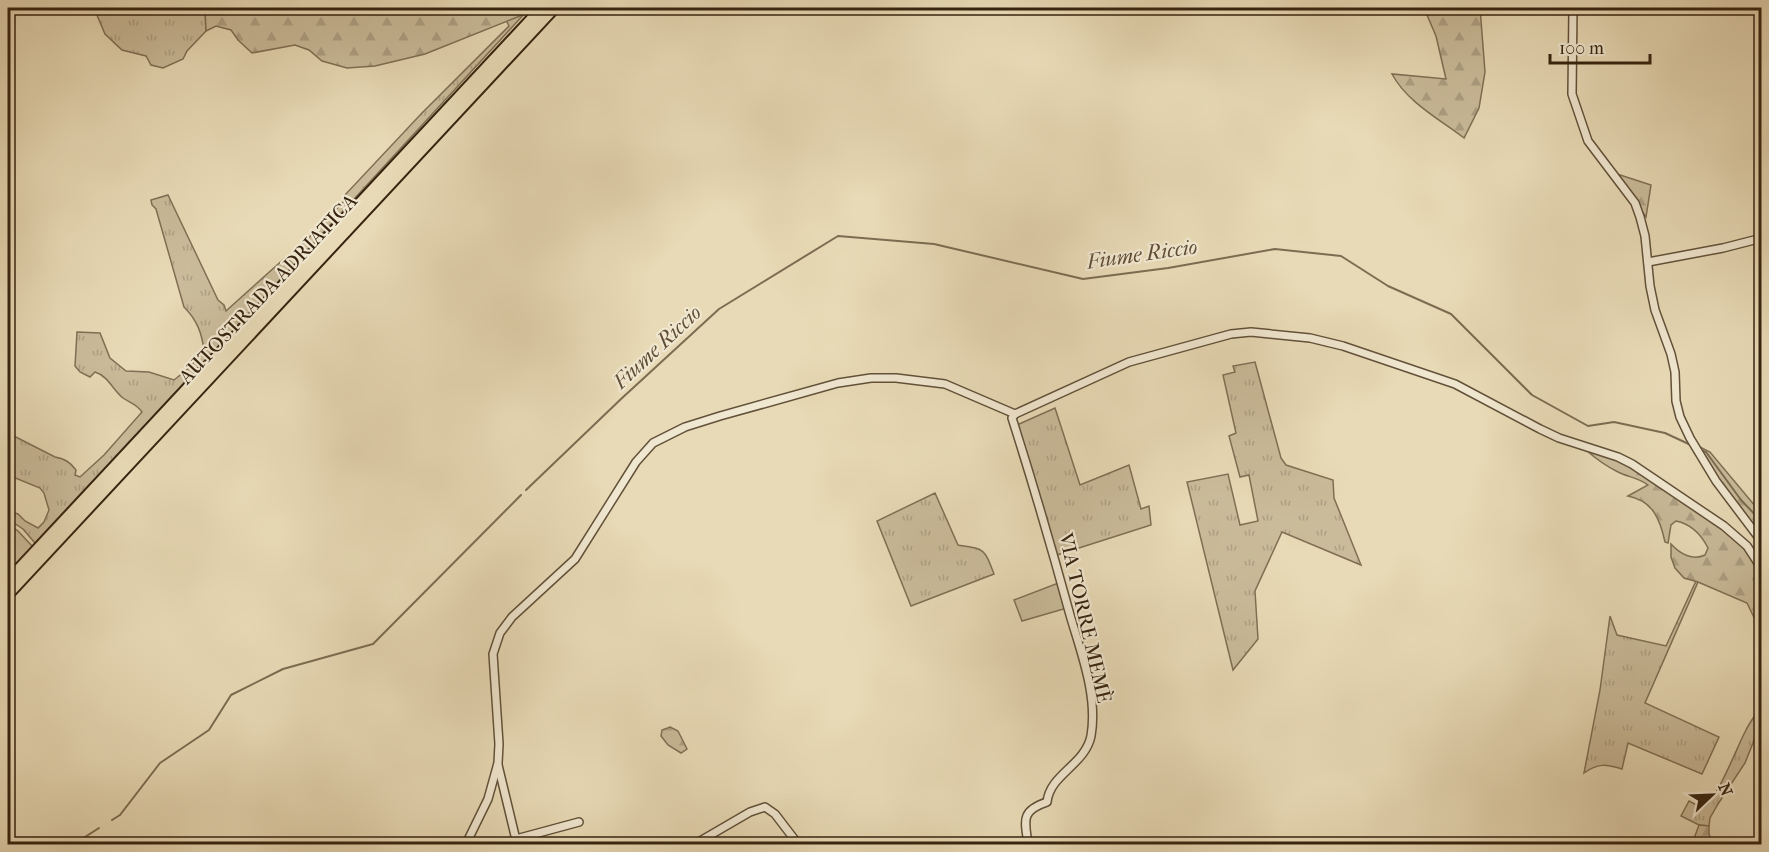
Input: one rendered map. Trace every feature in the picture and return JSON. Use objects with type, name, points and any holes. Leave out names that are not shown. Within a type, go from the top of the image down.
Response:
[{"type":"highway","name":"AUTOSTRADA ADRIATICA","points":[[8,594],[79,512],[539,15],[554,8]]},
{"type":"highway","name":"AUTOSTRADA ADRIATICA","points":[[8,581],[79,512]]},
{"type":"street","points":[[1573,8],[1574,58],[1571,77],[1575,104],[1588,141],[1635,203],[1645,236],[1655,310],[1675,372],[1677,409],[1698,452],[1721,488],[1761,542]]},
{"type":"street","points":[[1648,262],[1723,248],[1761,238]]},
{"type":"street","points":[[466,844],[488,799],[498,763],[499,744],[493,654],[500,633],[512,617],[575,559],[636,462],[654,443],[685,427],[838,383],[871,378],[896,378],[945,384],[1015,414],[1123,365],[1231,334],[1251,332],[1310,338],[1343,346],[1455,384],[1549,434],[1618,457],[1632,464],[1724,526],[1747,546],[1761,569]]},
{"type":"street","name":"VIA TORRE MEMÈ","points":[[1015,414],[1012,418],[1054,552],[1091,694],[1092,713],[1091,735],[1087,748],[1071,768],[1054,782],[1048,792],[1047,802],[1029,812],[1025,819],[1028,844]]},
{"type":"street","points":[[498,763],[516,842],[579,822]]},
{"type":"street","points":[[695,844],[750,812],[765,807],[775,814],[798,844]]},
{"type":"green space","points":[[94,8],[205,8],[206,31],[187,51],[183,59],[163,68],[151,65],[146,56],[122,50],[105,34]]},
{"type":"green space","points":[[205,8],[534,8],[530,12],[425,54],[375,66],[347,68],[322,61],[309,50],[295,45],[252,53],[231,30],[216,26],[206,31]]},
{"type":"green space","points":[[1424,8],[1480,8],[1485,72],[1479,108],[1464,138],[1415,102],[1392,74],[1446,79],[1436,36]]},
{"type":"green space","points":[[526,12],[298,260],[292,255],[346,199],[344,196],[421,114],[509,26],[506,20]]},
{"type":"green space","points":[[1614,173],[1651,185],[1646,217]]},
{"type":"green space","points":[[168,195],[218,300],[224,305],[226,311],[286,257],[294,265],[114,462],[89,485],[35,543],[23,529],[8,519],[8,511],[18,514],[38,528],[44,522],[49,510],[44,493],[40,488],[8,475],[8,433],[67,461],[76,470],[75,475],[80,477],[104,455],[142,412],[136,405],[123,398],[100,374],[95,372],[90,377],[80,372],[75,366],[77,332],[100,333],[110,358],[126,371],[149,372],[174,380],[204,351],[198,327],[184,307],[156,209],[152,205],[151,200]]},
{"type":"green space","points":[[1255,362],[1281,458],[1286,465],[1333,480],[1334,498],[1361,565],[1282,532],[1255,591],[1258,639],[1233,670],[1187,482],[1228,474],[1240,525],[1258,521],[1249,475],[1240,477],[1229,436],[1236,433],[1223,375],[1235,372],[1233,366]]},
{"type":"green space","points":[[1055,408],[1080,485],[1129,465],[1141,509],[1149,506],[1151,525],[1057,555],[1017,425]]},
{"type":"green space","points":[[1696,445],[1710,452],[1761,513],[1761,538],[1733,501]]},
{"type":"green space","points":[[1586,450],[1634,466],[1741,542],[1761,577],[1761,632],[1747,603],[1684,578],[1675,568],[1671,557],[1671,544],[1687,556],[1700,557],[1705,555],[1708,548],[1699,534],[1691,527],[1676,521],[1671,525],[1668,543],[1665,542],[1654,512],[1644,502],[1628,496],[1648,485],[1614,470]]},
{"type":"green space","points":[[935,493],[958,545],[982,551],[994,574],[911,606],[877,521]]},
{"type":"green space","points":[[8,524],[33,547],[8,573]]},
{"type":"green space","points":[[1696,581],[1698,582],[1645,703],[1719,737],[1702,774],[1628,743],[1622,769],[1602,765],[1593,767],[1584,773],[1600,690],[1610,616],[1617,635],[1666,646]]},
{"type":"green space","points":[[1061,582],[1067,608],[1022,621],[1014,600]]},
{"type":"green space","points":[[1760,708],[1761,723],[1745,763],[1710,818],[1709,826],[1699,825],[1681,816],[1689,801],[1702,808],[1714,796]]},
{"type":"green space","points":[[670,727],[678,731],[687,749],[681,753],[668,745],[661,736],[662,730]]},
{"type":"green space","points":[[1699,825],[1709,826],[1713,844],[1692,844]]},
{"type":"waterway","name":"Fiume Riccio","points":[[526,490],[719,309],[838,236],[934,244],[1083,279],[1168,268],[1275,249],[1341,256],[1388,286],[1451,314],[1532,395],[1588,426],[1614,422],[1665,433],[1693,446]]},
{"type":"waterway","name":"Fiume Riccio","points":[[1700,450],[1706,452],[1741,500],[1762,522]]},
{"type":"waterway","name":"Fiume Riccio","points":[[112,820],[120,815],[160,763],[209,730],[231,695],[283,669],[373,644],[521,495]]},
{"type":"waterway","name":"Fiume Riccio","points":[[74,844],[99,828]]}]
